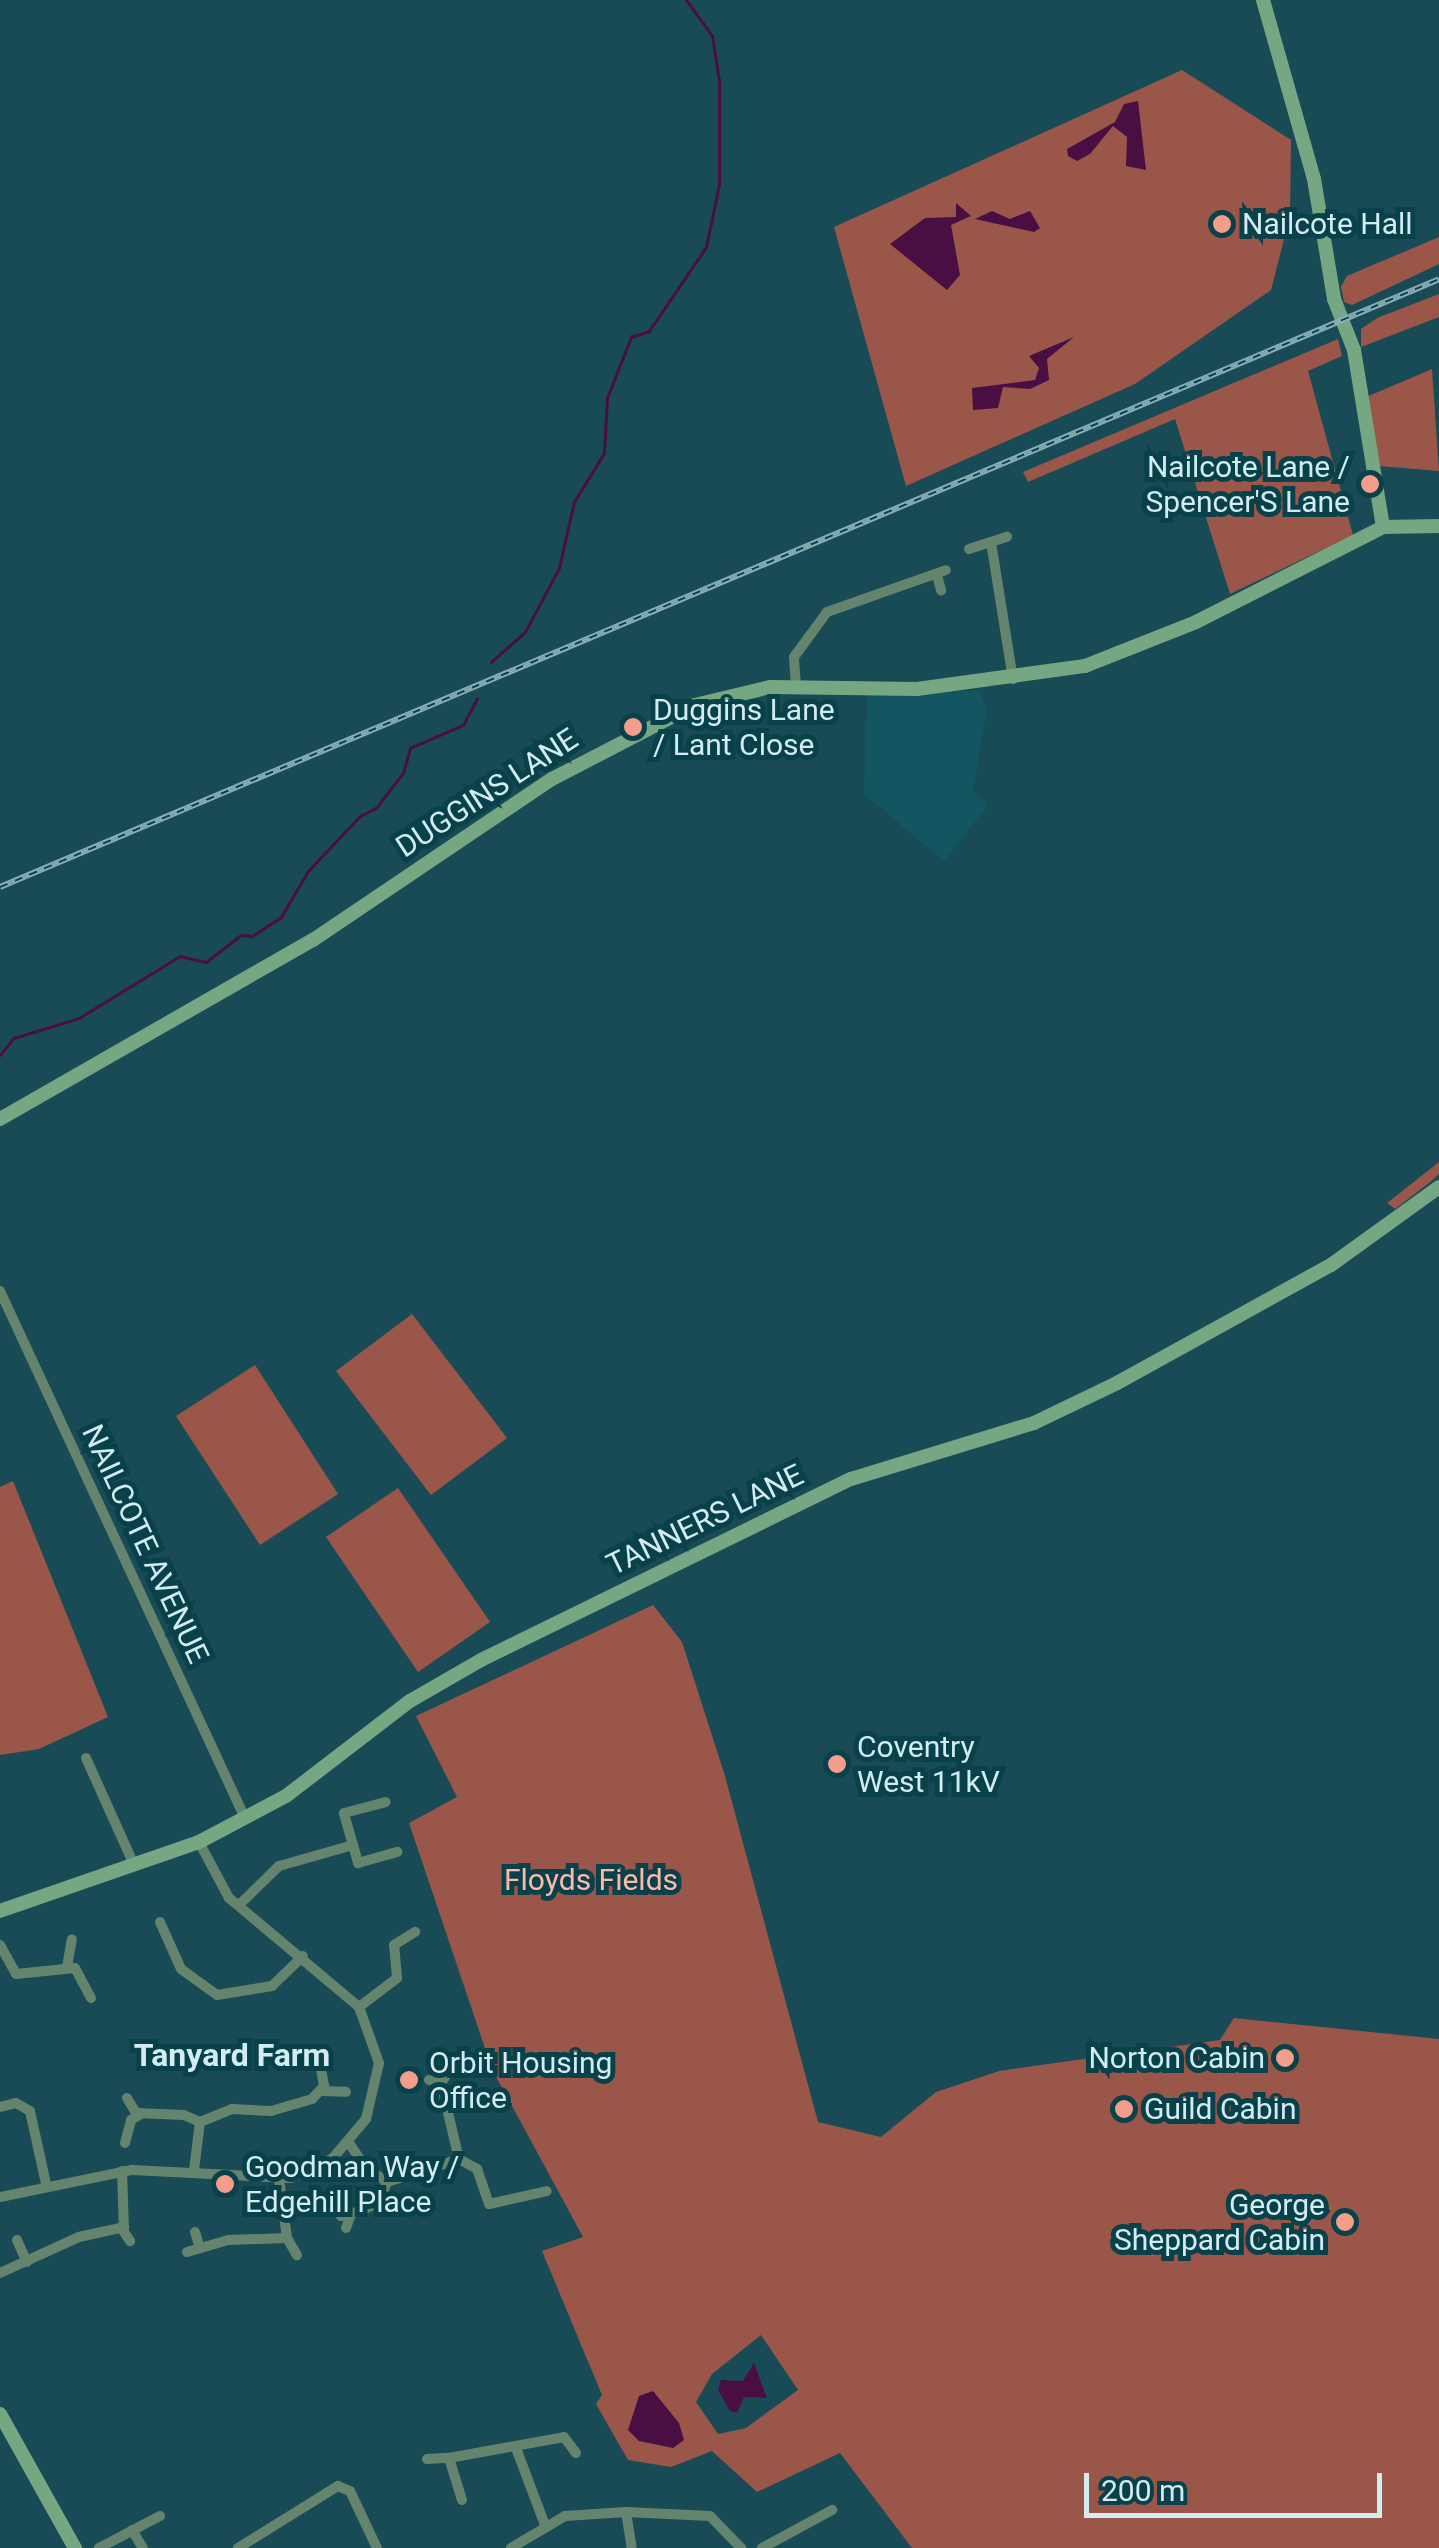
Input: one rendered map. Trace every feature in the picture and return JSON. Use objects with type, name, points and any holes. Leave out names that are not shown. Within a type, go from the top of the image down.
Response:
[{"type":"main road","points":[[1262,0],[1314,179],[1334,299],[1352,345],[1384,527],[1439,526]]},
{"type":"main road","name":"DUGGINS LANE","points":[[0,1119],[313,940],[552,779],[632,735],[722,695],[796,687],[917,689],[1013,680],[1105,661],[1384,527]]},
{"type":"main road","name":"TANNERS LANE","points":[[0,1912],[199,1842],[316,1776],[410,1702],[481,1660],[851,1479],[1060,1412],[1330,1264],[1439,1187]]},
{"type":"main road","points":[[0,2414],[75,2548]]},
{"type":"street","points":[[970,548],[1008,536]]},
{"type":"street","points":[[990,542],[1013,680]]},
{"type":"street","points":[[796,687],[794,657],[827,612],[941,572],[941,590]]},
{"type":"street","name":"NAILCOTE AVENUE","points":[[0,1292],[245,1818]]},
{"type":"street","points":[[86,1758],[134,1865]]},
{"type":"street","points":[[386,1802],[344,1813],[358,1863],[397,1852]]},
{"type":"street","points":[[0,2197],[46,2184],[122,2171],[194,2170],[279,2180],[323,2165],[349,2143],[370,2110],[378,2063],[359,2007],[224,1890],[199,1842]]},
{"type":"street","points":[[239,1905],[278,1866],[352,1845]]},
{"type":"street","points":[[160,1922],[172,1925],[181,1969],[217,1995],[272,1986],[303,1956]]},
{"type":"street","points":[[379,1947],[394,1948],[415,1932]]},
{"type":"street","points":[[67,1967],[72,1939]]},
{"type":"street","points":[[0,1945],[10,1970],[26,1977],[67,1967],[82,1974],[91,1998]]},
{"type":"street","points":[[359,2007],[396,1978],[394,1948]]},
{"type":"street","points":[[0,1980],[10,1970]]},
{"type":"street","points":[[459,2160],[442,2083],[447,2072],[471,2064]]},
{"type":"street","points":[[321,2069],[323,2091]]},
{"type":"street","points":[[428,2080],[442,2083]]},
{"type":"street","points":[[125,2143],[130,2120],[141,2114],[184,2114],[200,2122],[232,2110],[271,2110],[323,2091],[346,2092]]},
{"type":"street","points":[[127,2098],[141,2114]]},
{"type":"street","points":[[0,2107],[16,2103],[30,2112],[46,2184]]},
{"type":"street","points":[[194,2170],[200,2122]]},
{"type":"street","points":[[349,2143],[365,2167],[387,2182]]},
{"type":"street","points":[[387,2182],[459,2160],[477,2169],[489,2204],[547,2191]]},
{"type":"street","points":[[122,2171],[124,2227],[130,2241]]},
{"type":"street","points":[[279,2180],[288,2238],[296,2255]]},
{"type":"street","points":[[335,2204],[341,2216],[380,2203],[387,2182]]},
{"type":"street","points":[[346,2228],[351,2214]]},
{"type":"street","points":[[0,2273],[79,2238],[124,2227]]},
{"type":"street","points":[[195,2232],[200,2248]]},
{"type":"street","points":[[187,2252],[288,2238]]},
{"type":"street","points":[[17,2240],[27,2262]]},
{"type":"street","points":[[427,2460],[564,2437],[576,2453]]},
{"type":"street","points":[[516,2448],[545,2525]]},
{"type":"street","points":[[449,2458],[462,2500]]},
{"type":"street","points":[[238,2548],[338,2486],[350,2492],[377,2548]]},
{"type":"street","points":[[762,2548],[832,2510]]},
{"type":"street","points":[[626,2512],[632,2548]]},
{"type":"street","points":[[511,2548],[545,2525],[576,2514],[626,2512],[710,2516],[741,2548]]},
{"type":"street","points":[[99,2548],[160,2516]]},
{"type":"street","points":[[132,2530],[143,2548]]},
{"type":"shaded area","points":[[1138,101],[1146,170],[1126,166],[1127,137],[1113,126],[1090,154],[1077,161],[1068,156],[1067,149],[1115,122],[1124,104]]},
{"type":"shaded area","points":[[956,203],[971,216],[951,225],[960,275],[947,290],[890,244],[925,218],[956,217]]},
{"type":"shaded area","points":[[992,211],[1010,219],[1030,211],[1040,228],[1034,232],[975,219]]},
{"type":"shaded area","points":[[1074,337],[1047,359],[1049,380],[1030,389],[1003,387],[998,408],[973,410],[972,388],[1035,380],[1039,368],[1029,356]]},
{"type":"shaded area","points":[[979,690],[987,711],[973,790],[988,805],[944,861],[864,794],[867,695]]},
{"type":"shaded area","points":[[754,2363],[767,2398],[744,2397],[737,2413],[730,2411],[718,2390],[721,2380],[743,2381]]},
{"type":"shaded area","points":[[653,2391],[679,2423],[684,2440],[673,2448],[639,2441],[628,2430],[639,2396]]},
{"type":"green space","name":"Nailcote Hall","points":[[1182,70],[1291,140],[1290,216],[1271,290],[1135,384],[906,486],[834,227]]},
{"type":"green space","points":[[1439,237],[1439,264],[1352,305],[1344,302],[1341,287],[1347,276]]},
{"type":"green space","points":[[1439,294],[1439,317],[1361,347],[1361,329],[1377,318]]},
{"type":"green space","points":[[1338,339],[1342,356],[1308,371],[1353,535],[1230,594],[1175,419],[1028,482],[1023,472]]},
{"type":"green space","points":[[1432,369],[1439,471],[1379,466],[1364,398]]},
{"type":"green space","points":[[1439,1162],[1439,1174],[1429,1183],[1395,1209],[1387,1203]]},
{"type":"green space","points":[[412,1314],[507,1438],[431,1495],[336,1371]]},
{"type":"green space","points":[[255,1365],[338,1494],[260,1545],[176,1416]]},
{"type":"green space","points":[[13,1481],[108,1717],[39,1749],[0,1755],[0,1487]]},
{"type":"green space","points":[[398,1488],[490,1622],[418,1672],[326,1537]]},
{"type":"green space","name":"Floyds Fields","points":[[653,1605],[682,1642],[725,1776],[818,2122],[881,2137],[936,2092],[999,2071],[1220,2040],[1234,2018],[1439,2039],[1439,2548],[912,2548],[840,2453],[757,2492],[712,2451],[671,2467],[628,2460],[596,2404],[602,2395],[542,2251],[583,2237],[492,2069],[409,1823],[457,1797],[416,1716]],"holes":[[[761,2335],[798,2390],[746,2428],[718,2434],[696,2402],[712,2374]]]},
{"type":"waterway","points":[[491,662],[525,632],[559,568],[574,502],[604,453],[607,398],[631,337],[649,331],[706,247],[719,185],[719,81],[712,36],[686,0]]},
{"type":"waterway","points":[[0,1055],[14,1038],[79,1018],[180,956],[206,962],[241,935],[252,936],[281,917],[308,871],[360,816],[376,808],[403,773],[410,748],[463,725],[477,699]]},
{"type":"railway","points":[[0,887],[1439,279]]},
{"type":"place","name":"Nailcote Hall","points":[[1222,224]]},
{"type":"place","name":"Nailcote Lane / Spencer'S Lane","points":[[1370,484]]},
{"type":"place","name":"Duggins Lane / Lant Close","points":[[633,727]]},
{"type":"place","name":"Coventry West 11kV","points":[[837,1764]]},
{"type":"place","name":"Norton Cabin","points":[[1285,2058]]},
{"type":"place","name":"Orbit Housing Office","points":[[409,2080]]},
{"type":"place","name":"Guild Cabin","points":[[1124,2109]]},
{"type":"place","name":"Goodman Way / Edgehill Place","points":[[225,2184]]},
{"type":"place","name":"George Sheppard Cabin","points":[[1345,2222]]},
{"type":"district","name":"Tanyard Farm","points":[[232,2055]]}]
